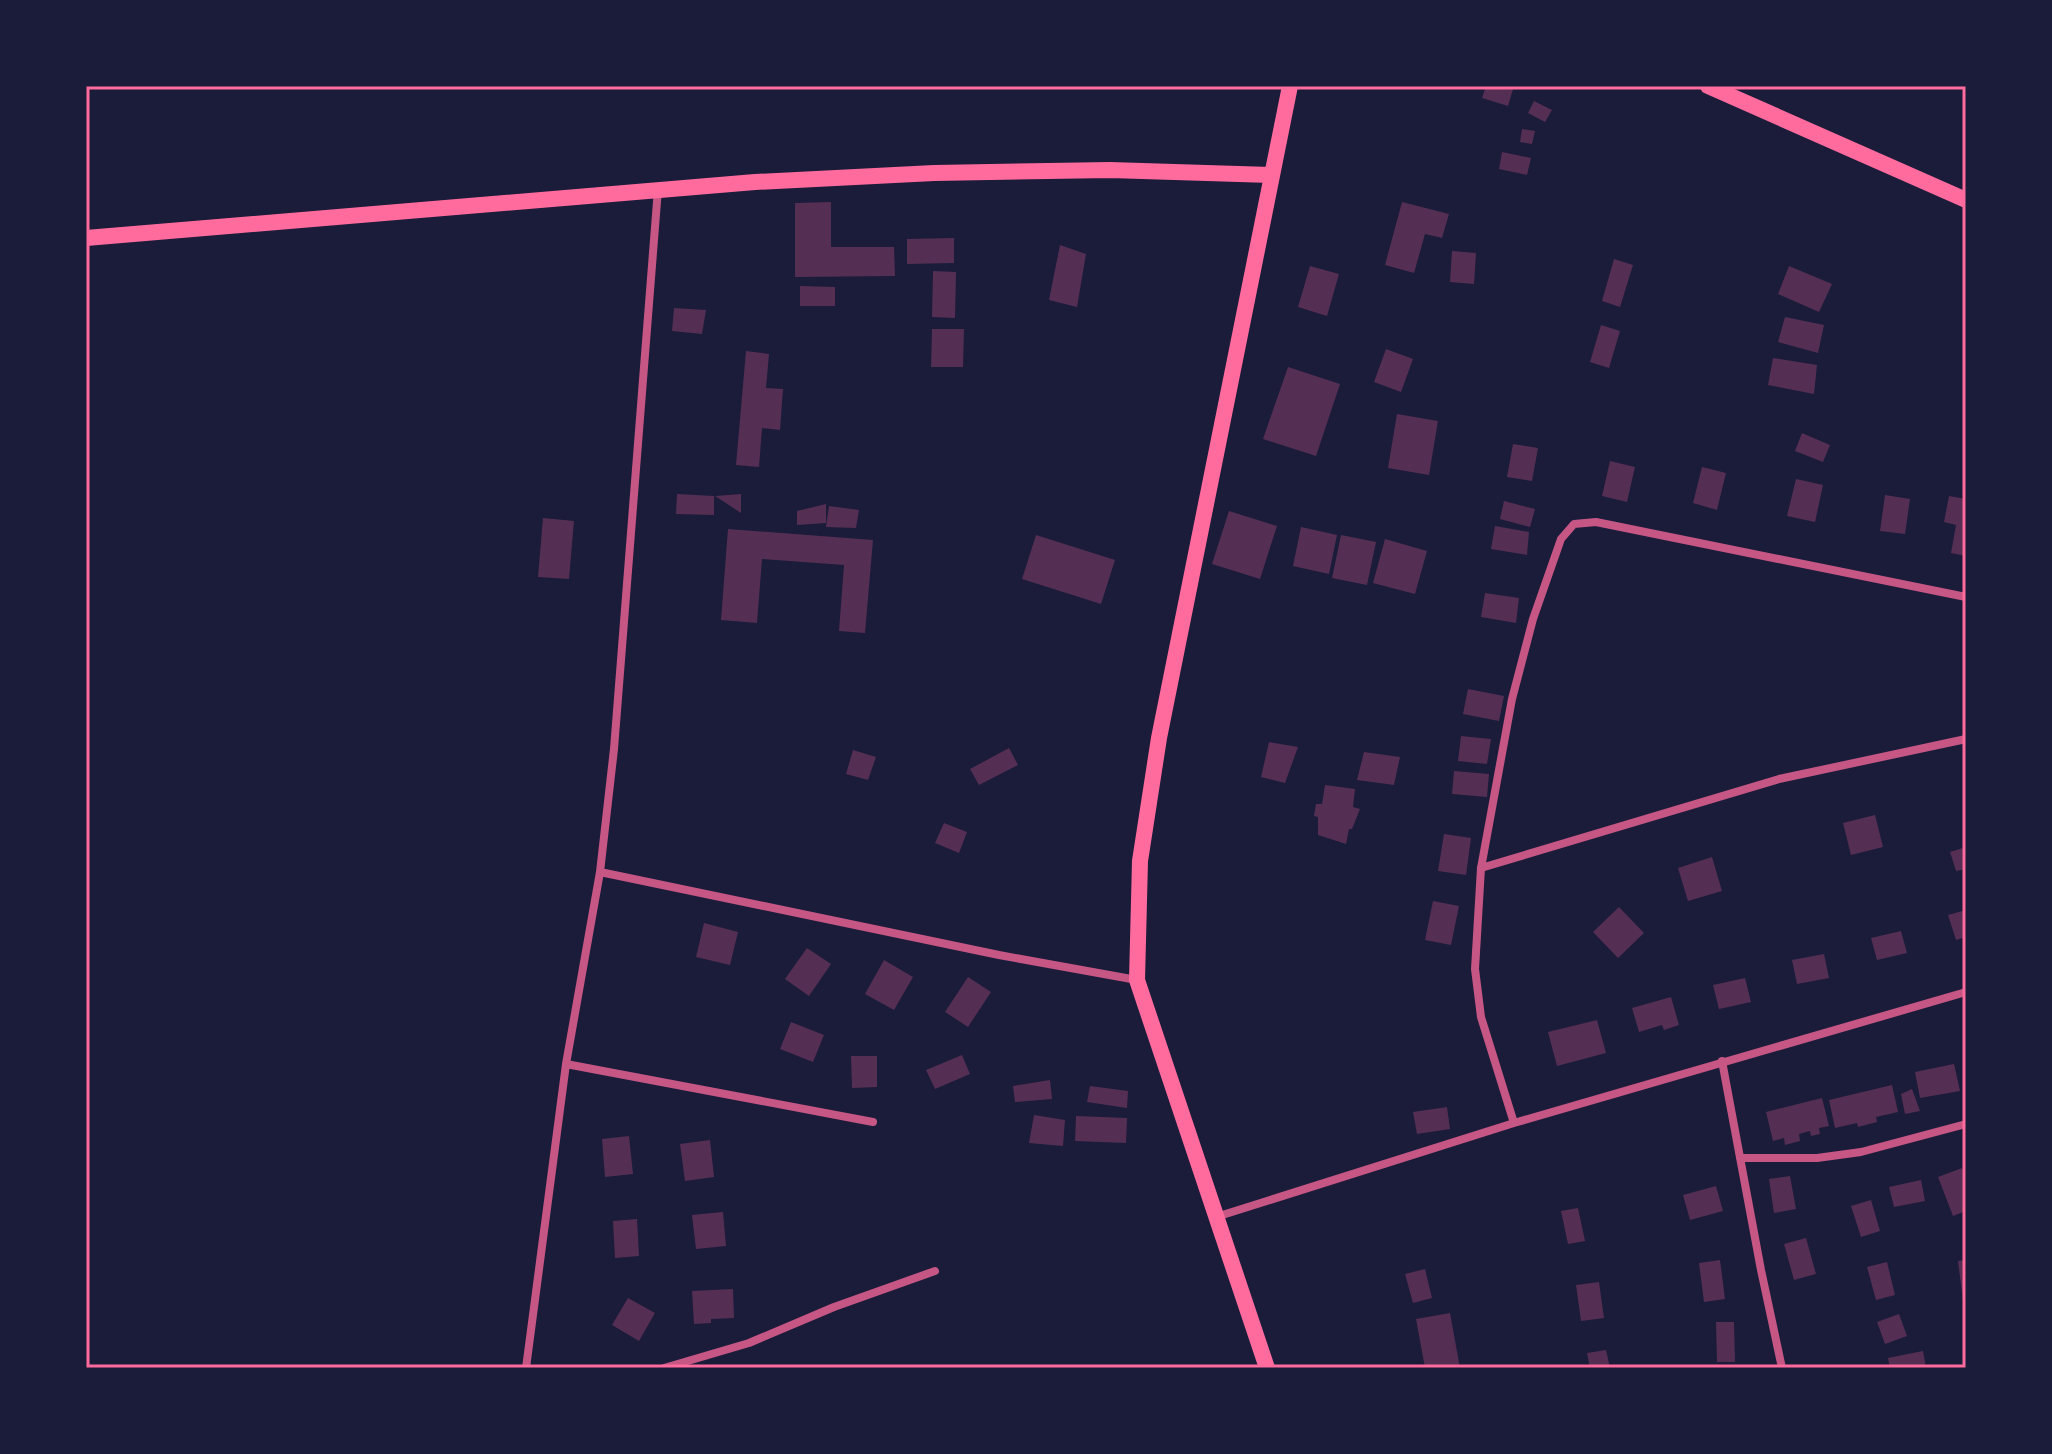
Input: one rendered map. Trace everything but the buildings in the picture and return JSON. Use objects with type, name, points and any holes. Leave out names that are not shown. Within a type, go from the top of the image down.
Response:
[{"type":"main road","points":[[1267,1368],[1137,980],[1140,861],[1159,738],[1290,86]]},
{"type":"main road","points":[[1708,86],[1966,200]]},
{"type":"main road","points":[[86,238],[658,189],[934,173],[1110,170],[1271,175]]},
{"type":"street","points":[[526,1368],[566,1064],[600,872],[615,733],[658,189]]},
{"type":"street","points":[[1514,1123],[1481,1017],[1475,969],[1481,868],[1512,699],[1533,619],[1561,539],[1574,524],[1596,522],[1966,597]]},
{"type":"street","points":[[1481,868],[1779,779],[1966,739]]},
{"type":"street","points":[[600,872],[1014,958],[1137,980]]},
{"type":"street","points":[[1216,1217],[1514,1123],[1966,992]]},
{"type":"street","points":[[1722,1061],[1782,1368]]},
{"type":"street","points":[[566,1064],[873,1122]]},
{"type":"street","points":[[1740,1158],[1817,1158],[1861,1152],[1966,1124]]},
{"type":"street","points":[[664,1368],[749,1343],[834,1307],[935,1271]]}]
